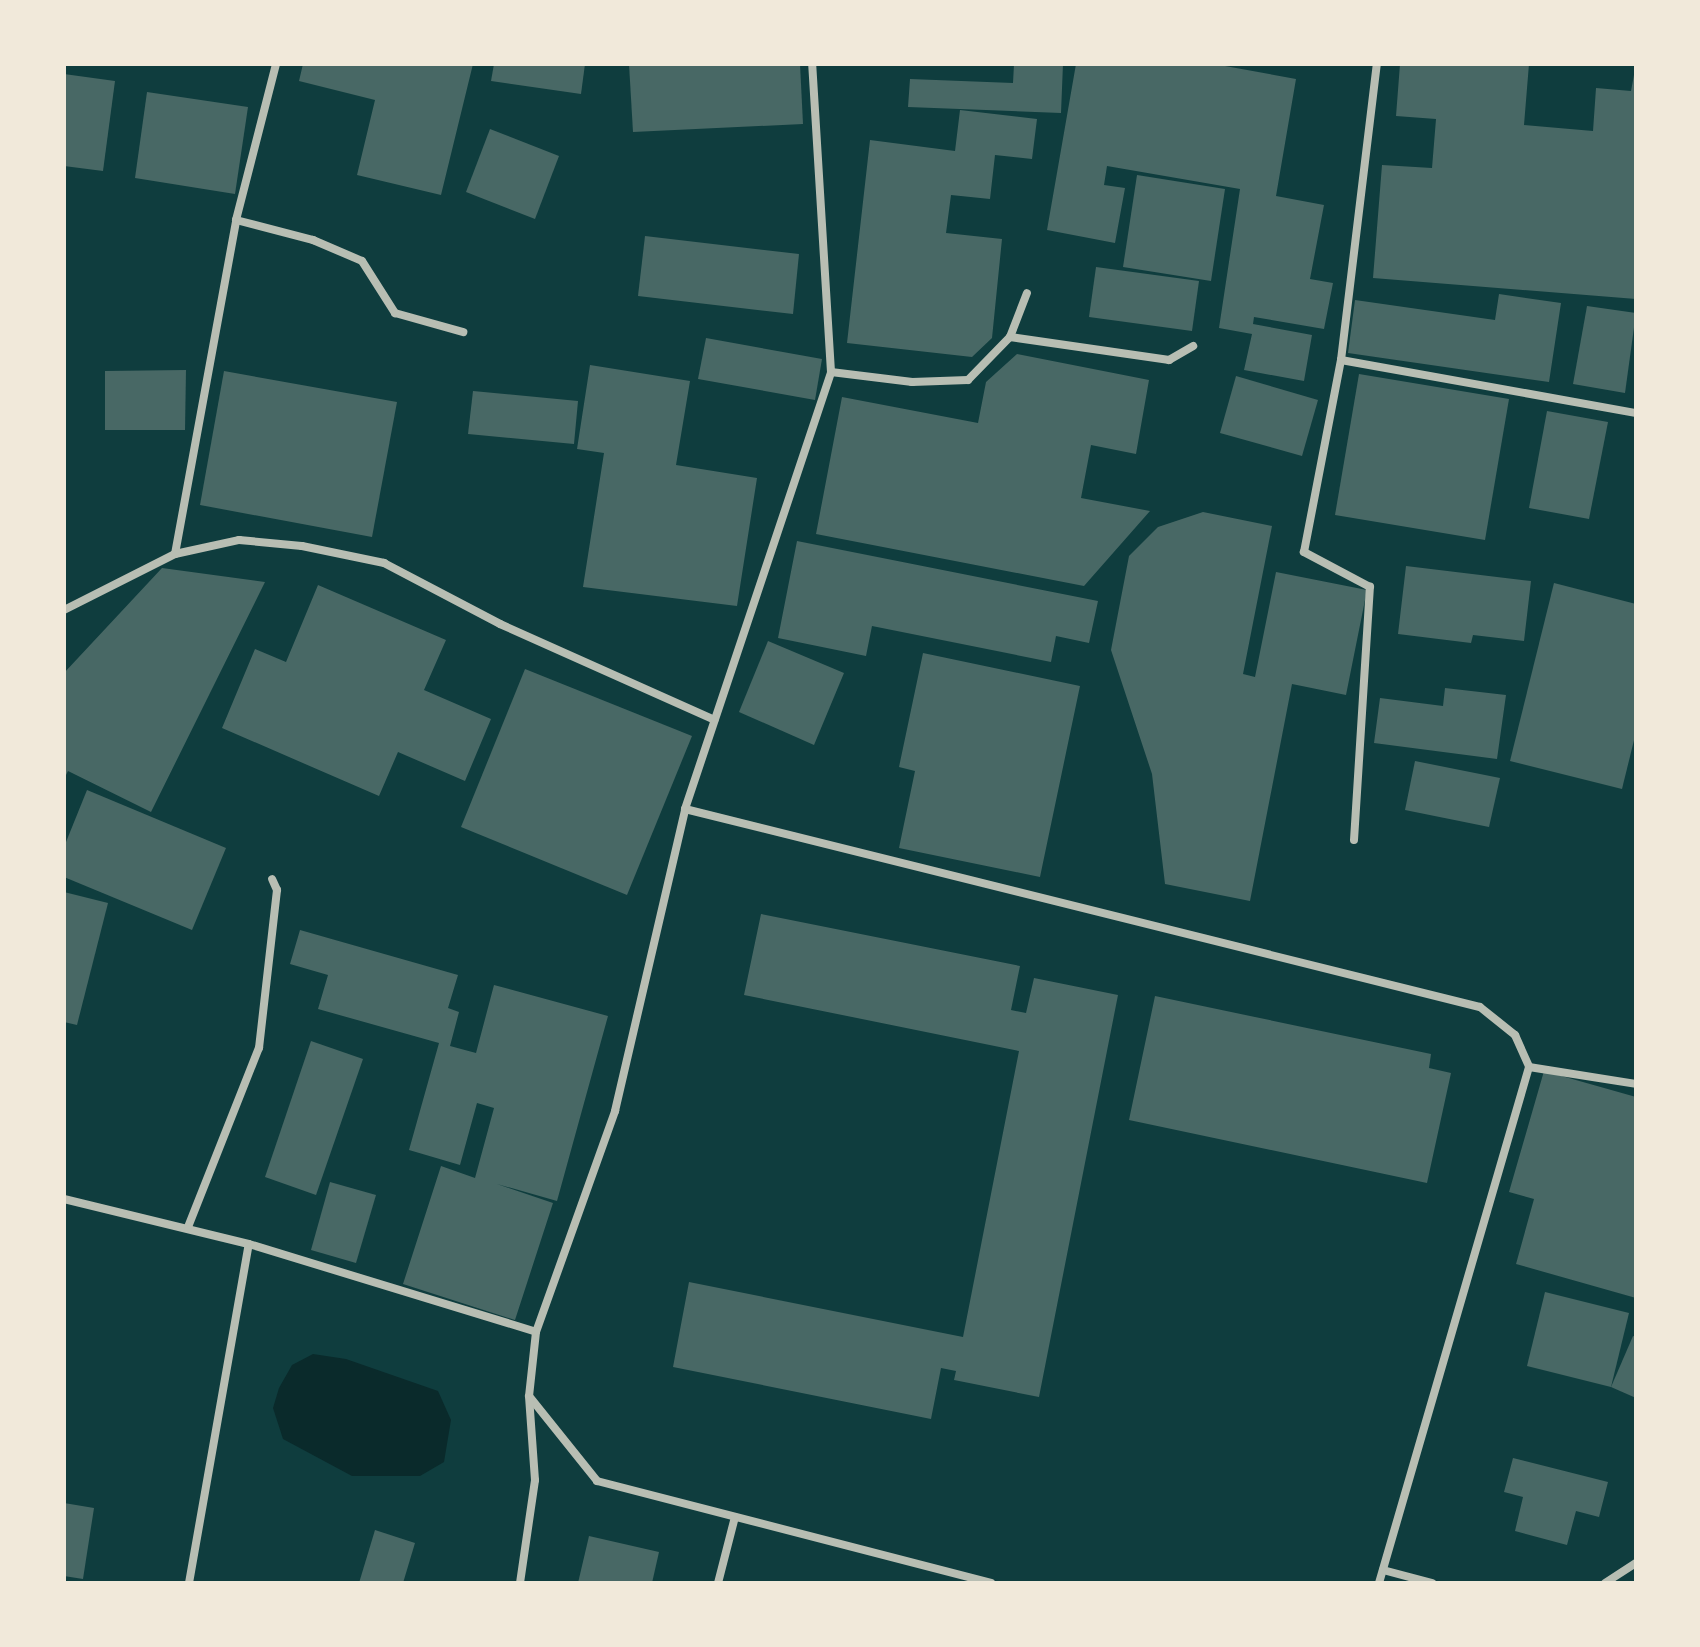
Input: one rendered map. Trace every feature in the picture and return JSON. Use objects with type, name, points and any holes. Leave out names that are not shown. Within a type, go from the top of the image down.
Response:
[{"type":"street","points":[[175,554],[236,220],[276,64]]},
{"type":"street","points":[[520,1583],[535,1480],[529,1396],[536,1332],[615,1111],[685,809],[831,372],[812,64]]},
{"type":"street","points":[[1354,840],[1370,587],[1304,552],[1341,360],[1377,64]]},
{"type":"street","points":[[236,220],[313,240],[362,261],[395,313],[463,332]]},
{"type":"street","points":[[831,372],[912,382],[968,380],[1010,337],[1027,293]]},
{"type":"street","points":[[1010,337],[1169,360],[1193,346]]},
{"type":"street","points":[[1341,360],[1636,413]]},
{"type":"street","points":[[64,610],[175,554],[239,540],[384,563],[500,624],[715,720]]},
{"type":"street","points":[[685,809],[1480,1007],[1515,1035],[1529,1067],[1379,1583]]},
{"type":"street","points":[[188,1227],[259,1048],[277,890],[272,879]]},
{"type":"street","points":[[1529,1067],[1636,1084]]},
{"type":"street","points":[[64,1199],[249,1244],[536,1332]]},
{"type":"street","points":[[189,1583],[249,1244]]},
{"type":"street","points":[[529,1396],[597,1481],[991,1583]]},
{"type":"street","points":[[718,1583],[735,1517]]},
{"type":"street","points":[[1605,1583],[1636,1563]]},
{"type":"street","points":[[1383,1570],[1432,1583]]},
{"type":"water","points":[[313,1354],[346,1359],[438,1391],[451,1420],[444,1462],[420,1476],[352,1476],[283,1439],[273,1408],[279,1388],[292,1365]]},
{"type":"building","points":[[303,64],[473,64],[441,195],[357,175],[375,100],[299,81]]},
{"type":"building","points":[[494,64],[585,64],[581,94],[491,81]]},
{"type":"building","points":[[629,64],[800,64],[803,124],[633,132]]},
{"type":"building","points":[[1014,64],[1063,64],[1061,113],[908,107],[910,79],[1013,83]]},
{"type":"building","points":[[1076,64],[1214,64],[1296,79],[1276,196],[1324,205],[1310,279],[1333,283],[1324,329],[1254,317],[1253,324],[1312,335],[1304,381],[1244,370],[1252,334],[1219,328],[1240,189],[1107,166],[1104,185],[1125,188],[1115,243],[1047,230]]},
{"type":"building","points":[[1400,64],[1529,64],[1524,125],[1593,131],[1596,88],[1631,91],[1636,64],[1636,299],[1373,278],[1382,165],[1432,168],[1436,119],[1396,116]]},
{"type":"building","points":[[64,74],[115,81],[103,171],[64,166]]},
{"type":"building","points":[[147,92],[248,107],[235,194],[135,178]]},
{"type":"building","points":[[960,110],[1037,119],[1032,159],[995,155],[990,199],[951,195],[946,233],[1002,239],[992,338],[972,357],[847,343],[870,140],[955,151]]},
{"type":"building","points":[[490,129],[559,156],[535,219],[466,192]]},
{"type":"building","points":[[1137,175],[1225,189],[1211,281],[1123,267]]},
{"type":"building","points":[[645,236],[799,254],[793,314],[638,296]]},
{"type":"building","points":[[1096,267],[1199,281],[1192,331],[1089,317]]},
{"type":"building","points":[[1499,294],[1561,303],[1549,382],[1348,353],[1355,300],[1495,320]]},
{"type":"building","points":[[1587,306],[1636,313],[1625,393],[1573,384]]},
{"type":"building","points":[[706,338],[822,359],[815,400],[698,379]]},
{"type":"building","points":[[1017,354],[1149,380],[1136,454],[1091,445],[1081,498],[1150,511],[1084,586],[816,534],[842,397],[978,423],[986,382]]},
{"type":"building","points":[[590,365],[690,381],[676,465],[757,478],[737,606],[583,587],[604,453],[577,449]]},
{"type":"building","points":[[186,370],[185,430],[105,430],[105,371]]},
{"type":"building","points":[[224,371],[397,402],[372,537],[200,505]]},
{"type":"building","points":[[1359,374],[1509,399],[1485,540],[1335,515]]},
{"type":"building","points":[[1236,376],[1318,400],[1302,456],[1220,433]]},
{"type":"building","points":[[473,391],[578,401],[574,444],[468,434]]},
{"type":"building","points":[[1547,411],[1608,422],[1589,519],[1529,508]]},
{"type":"building","points":[[1203,512],[1272,526],[1243,674],[1255,677],[1276,572],[1367,590],[1346,695],[1292,684],[1250,901],[1165,884],[1152,774],[1111,650],[1129,556],[1158,527]]},
{"type":"building","points":[[797,541],[1098,601],[1089,643],[1056,636],[1051,662],[872,626],[866,656],[778,638]]},
{"type":"building","points":[[1406,566],[1531,581],[1524,641],[1473,635],[1471,643],[1398,634]]},
{"type":"building","points":[[162,568],[265,582],[151,812],[68,771],[64,779],[64,673]]},
{"type":"building","points":[[1554,583],[1636,604],[1636,732],[1622,789],[1510,761]]},
{"type":"building","points":[[318,585],[446,640],[424,690],[491,719],[465,781],[398,752],[379,796],[222,728],[255,649],[286,662]]},
{"type":"building","points":[[768,641],[844,673],[814,745],[739,712]]},
{"type":"building","points":[[923,653],[1080,686],[1040,877],[899,848],[915,771],[899,767]]},
{"type":"building","points":[[525,669],[692,736],[627,895],[461,827]]},
{"type":"building","points":[[1445,688],[1506,695],[1497,759],[1374,743],[1380,698],[1443,706]]},
{"type":"building","points":[[1415,761],[1500,778],[1489,827],[1405,810]]},
{"type":"building","points":[[87,790],[226,848],[192,930],[64,877],[64,847]]},
{"type":"building","points":[[64,892],[108,903],[77,1025],[64,1022]]},
{"type":"building","points":[[761,914],[1020,966],[1011,1010],[1026,1013],[1034,978],[1118,995],[1039,1397],[954,1380],[956,1371],[941,1368],[931,1419],[673,1367],[689,1282],[963,1337],[1019,1051],[744,995]]},
{"type":"building","points":[[300,930],[458,975],[448,1008],[459,1012],[450,1046],[476,1053],[494,985],[608,1016],[557,1201],[497,1184],[553,1203],[515,1320],[403,1284],[441,1166],[475,1178],[494,1108],[477,1103],[460,1165],[409,1150],[439,1043],[318,1009],[328,975],[290,964]]},
{"type":"building","points":[[1155,996],[1431,1054],[1429,1068],[1451,1073],[1427,1183],[1129,1120]]},
{"type":"building","points":[[311,1041],[363,1059],[316,1195],[265,1177]]},
{"type":"building","points":[[1544,1071],[1636,1097],[1636,1298],[1516,1264],[1534,1199],[1509,1192]]},
{"type":"building","points":[[330,1182],[376,1195],[356,1263],[311,1250]]},
{"type":"building","points":[[1545,1292],[1629,1313],[1611,1387],[1527,1366]]},
{"type":"building","points":[[1633,1336],[1636,1337],[1636,1398],[1611,1387]]},
{"type":"building","points":[[1513,1458],[1608,1482],[1599,1517],[1576,1511],[1567,1545],[1515,1531],[1523,1497],[1504,1492]]},
{"type":"building","points":[[64,1503],[94,1508],[83,1579],[64,1576]]},
{"type":"building","points":[[375,1530],[415,1543],[403,1583],[359,1583]]},
{"type":"building","points":[[589,1536],[659,1552],[652,1583],[578,1583]]}]
